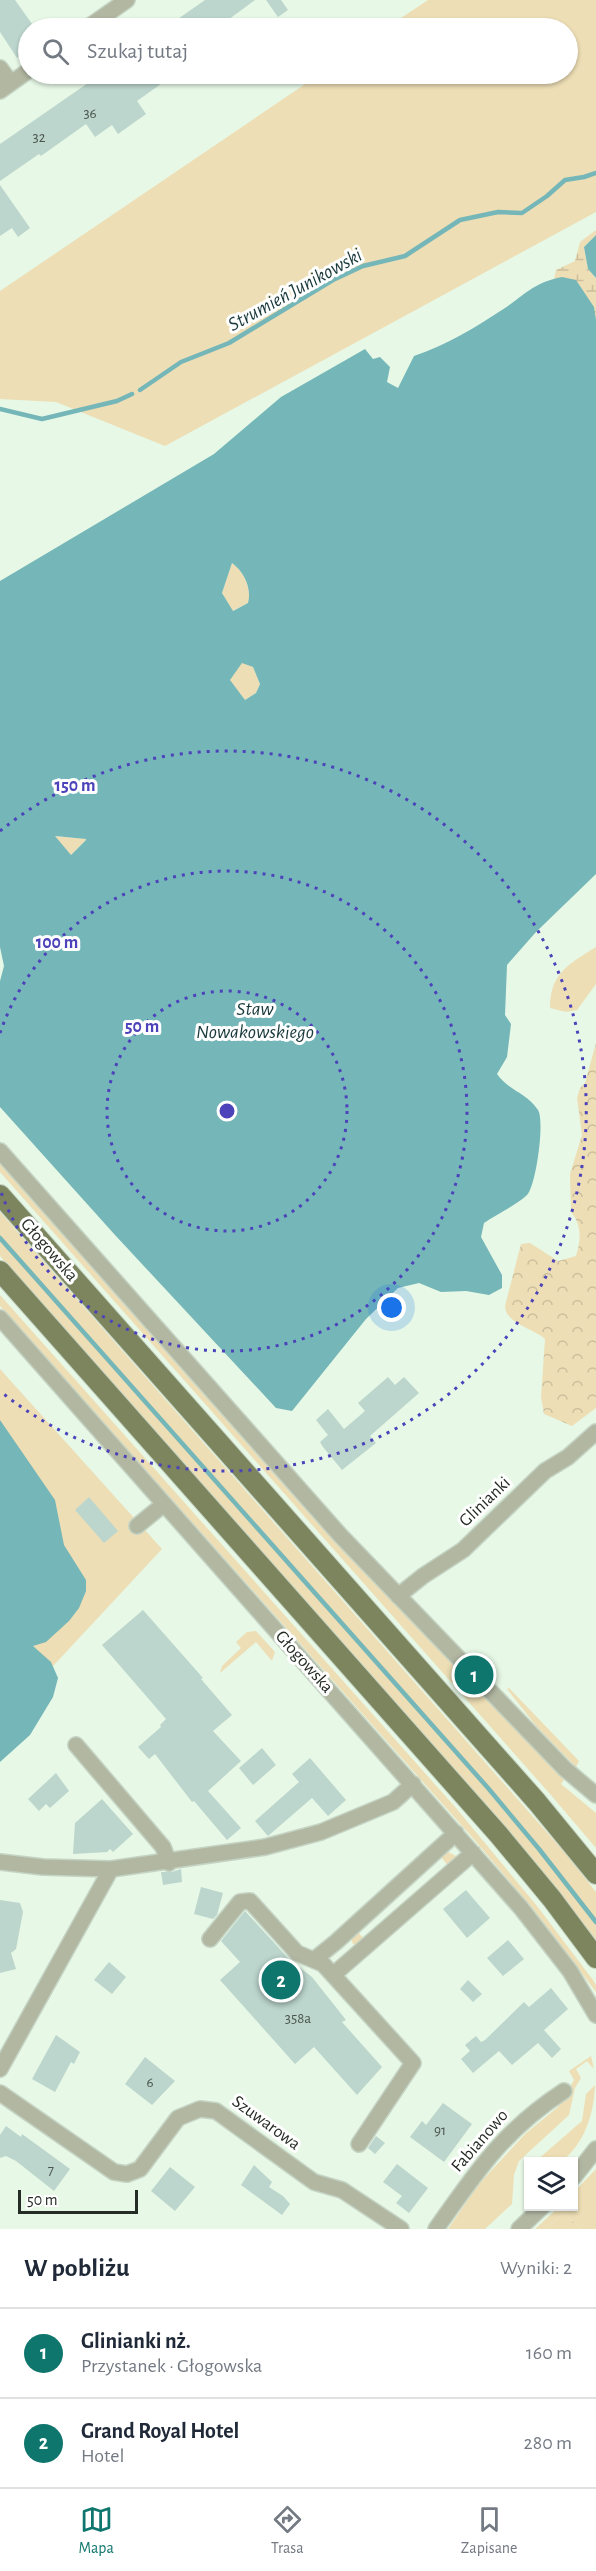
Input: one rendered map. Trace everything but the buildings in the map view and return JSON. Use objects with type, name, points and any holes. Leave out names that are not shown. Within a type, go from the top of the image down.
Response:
[{"type":"main road","name":"Głogowska","points":[[0,1195],[499,1759],[596,1874]]},
{"type":"main road","name":"Głogowska","points":[[0,1272],[511,1849],[596,1959]]},
{"type":"street","points":[[101,18],[127,0]]},
{"type":"street","points":[[0,68],[6,87]]},
{"type":"street","name":"Głogowska","points":[[0,1151],[340,1535],[565,1769],[596,1795]]},
{"type":"street","name":"Głogowska","points":[[0,1318],[456,1833],[556,1952],[584,1992],[596,2014]]},
{"type":"street","name":"Glinianki","points":[[398,1596],[423,1576],[463,1550],[545,1471],[595,1437]]},
{"type":"street","points":[[137,1526],[164,1504]]},
{"type":"street","points":[[76,1745],[163,1847],[169,1863]]},
{"type":"street","points":[[0,1862],[36,1867],[111,1869],[169,1863],[265,1847],[321,1832],[393,1802],[413,1784]]},
{"type":"street","points":[[315,1959],[456,1833]]},
{"type":"street","points":[[333,1975],[473,1853]]},
{"type":"street","points":[[0,2069],[111,1869]]},
{"type":"street","points":[[210,1939],[240,1902],[246,1900],[253,1904],[297,1953],[315,1959],[333,1975],[413,2063],[359,2144]]},
{"type":"street","name":"Fabianowo","points":[[436,2229],[497,2145],[529,2115],[564,2091]]},
{"type":"street","name":"Szuwarowa","points":[[0,2093],[114,2172],[127,2174],[140,2169],[178,2118],[200,2109],[216,2111],[314,2182],[342,2190],[401,2229]]},
{"type":"street","points":[[578,2170],[596,2149]]},
{"type":"street","points":[[519,2229],[538,2211]]},
{"type":"green space","points":[[428,0],[596,0],[596,212],[165,446],[56,402],[0,399],[0,291],[305,84],[578,84],[578,18],[401,18]]},
{"type":"green space","points":[[596,230],[596,235],[584,247],[588,269],[596,278],[596,320],[562,278],[554,279],[556,270],[575,261],[580,242]]},
{"type":"green space","points":[[232,563],[246,581],[249,597],[248,603],[232,611],[222,593]]},
{"type":"green space","points":[[242,662],[253,667],[260,684],[256,693],[245,700],[229,680]]},
{"type":"green space","points":[[54,836],[87,839],[71,855]]},
{"type":"green space","points":[[596,947],[596,984],[577,1010],[566,1012],[550,1008],[553,986],[557,978],[577,959]]},
{"type":"green space","points":[[596,1043],[596,1408],[572,1426],[544,1414],[541,1397],[545,1339],[510,1317],[505,1306],[521,1244],[530,1243],[558,1261],[576,1256],[580,1233],[571,1212],[570,1174],[582,1135],[577,1098],[580,1088],[585,1083]]},
{"type":"green space","points":[[0,1164],[314,1519],[564,1780],[561,1784],[596,1813],[596,1848],[0,1172]]},
{"type":"green space","points":[[0,1212],[565,1853],[596,1892],[596,1940],[507,1828],[0,1256]]},
{"type":"green space","points":[[0,1295],[456,1808],[537,1906],[593,1980],[596,1992],[534,1910],[471,1836],[0,1306]]},
{"type":"green space","points":[[0,1369],[162,1549],[0,1723]]},
{"type":"green space","points":[[256,1631],[275,1652],[272,1661],[256,1642],[220,1673],[222,1666],[241,1648],[236,1642],[247,1632]]},
{"type":"green space","points":[[509,1688],[579,1761],[576,1767],[537,1727],[507,1689]]},
{"type":"green space","points":[[448,1852],[456,1856],[455,1864],[363,1945],[359,1947],[353,1944],[351,1939],[357,1931],[366,1941],[449,1867],[441,1857]]},
{"type":"green space","points":[[591,2056],[594,2069],[587,2061],[576,2069],[581,2078],[575,2088],[569,2115],[519,2161],[514,2175],[512,2204],[485,2229],[448,2229],[478,2185],[525,2134],[558,2107],[574,2080],[569,2071]]},
{"type":"green space","points":[[595,2085],[593,2106],[587,2127],[577,2145],[567,2157],[541,2157],[582,2121],[586,2094]]},
{"type":"green space","points":[[596,2169],[596,2229],[581,2229],[563,2213],[546,2229],[535,2229],[555,2211],[578,2211],[578,2188]]},
{"type":"green space","points":[[563,2213],[581,2229],[546,2229]]},
{"type":"water","points":[[596,235],[596,278],[588,269],[584,247]]},
{"type":"water","name":"Staw Nowakowskiego","points":[[562,277],[576,280],[594,307],[596,320],[596,874],[536,932],[507,965],[505,1015],[511,1024],[507,1057],[497,1074],[538,1110],[540,1139],[534,1179],[527,1195],[484,1223],[481,1237],[502,1275],[502,1288],[489,1295],[466,1291],[441,1292],[419,1283],[398,1288],[366,1319],[292,1411],[276,1408],[0,1107],[0,981],[4,966],[0,947],[0,581],[214,454],[281,397],[365,349],[373,359],[380,357],[390,367],[387,382],[398,388],[414,356],[461,335],[532,289]],"holes":[[[232,563],[243,576],[249,592],[248,603],[233,611],[222,593]],[[242,663],[253,667],[260,684],[256,693],[245,700],[230,680]],[[55,836],[86,839],[71,855]]]},
{"type":"water","points":[[0,1420],[55,1500],[64,1545],[86,1580],[86,1591],[79,1608],[69,1621],[46,1642],[33,1646],[51,1662],[58,1678],[53,1697],[30,1735],[0,1762]]},
{"type":"waterway","name":"Strumień Junikowski","points":[[140,390],[181,362],[229,343],[333,280],[363,266],[405,256],[460,220],[498,212],[522,213],[565,180],[596,173]]},
{"type":"waterway","name":"Strumień Junikowski","points":[[0,409],[42,419],[117,401],[132,394]]},
{"type":"waterway","points":[[0,1238],[488,1788],[596,1922]]},
{"type":"place","name":"Glinianki nż.","points":[[474,1675]]},
{"type":"place","name":"Grand Royal Hotel","points":[[281,1980]]}]
